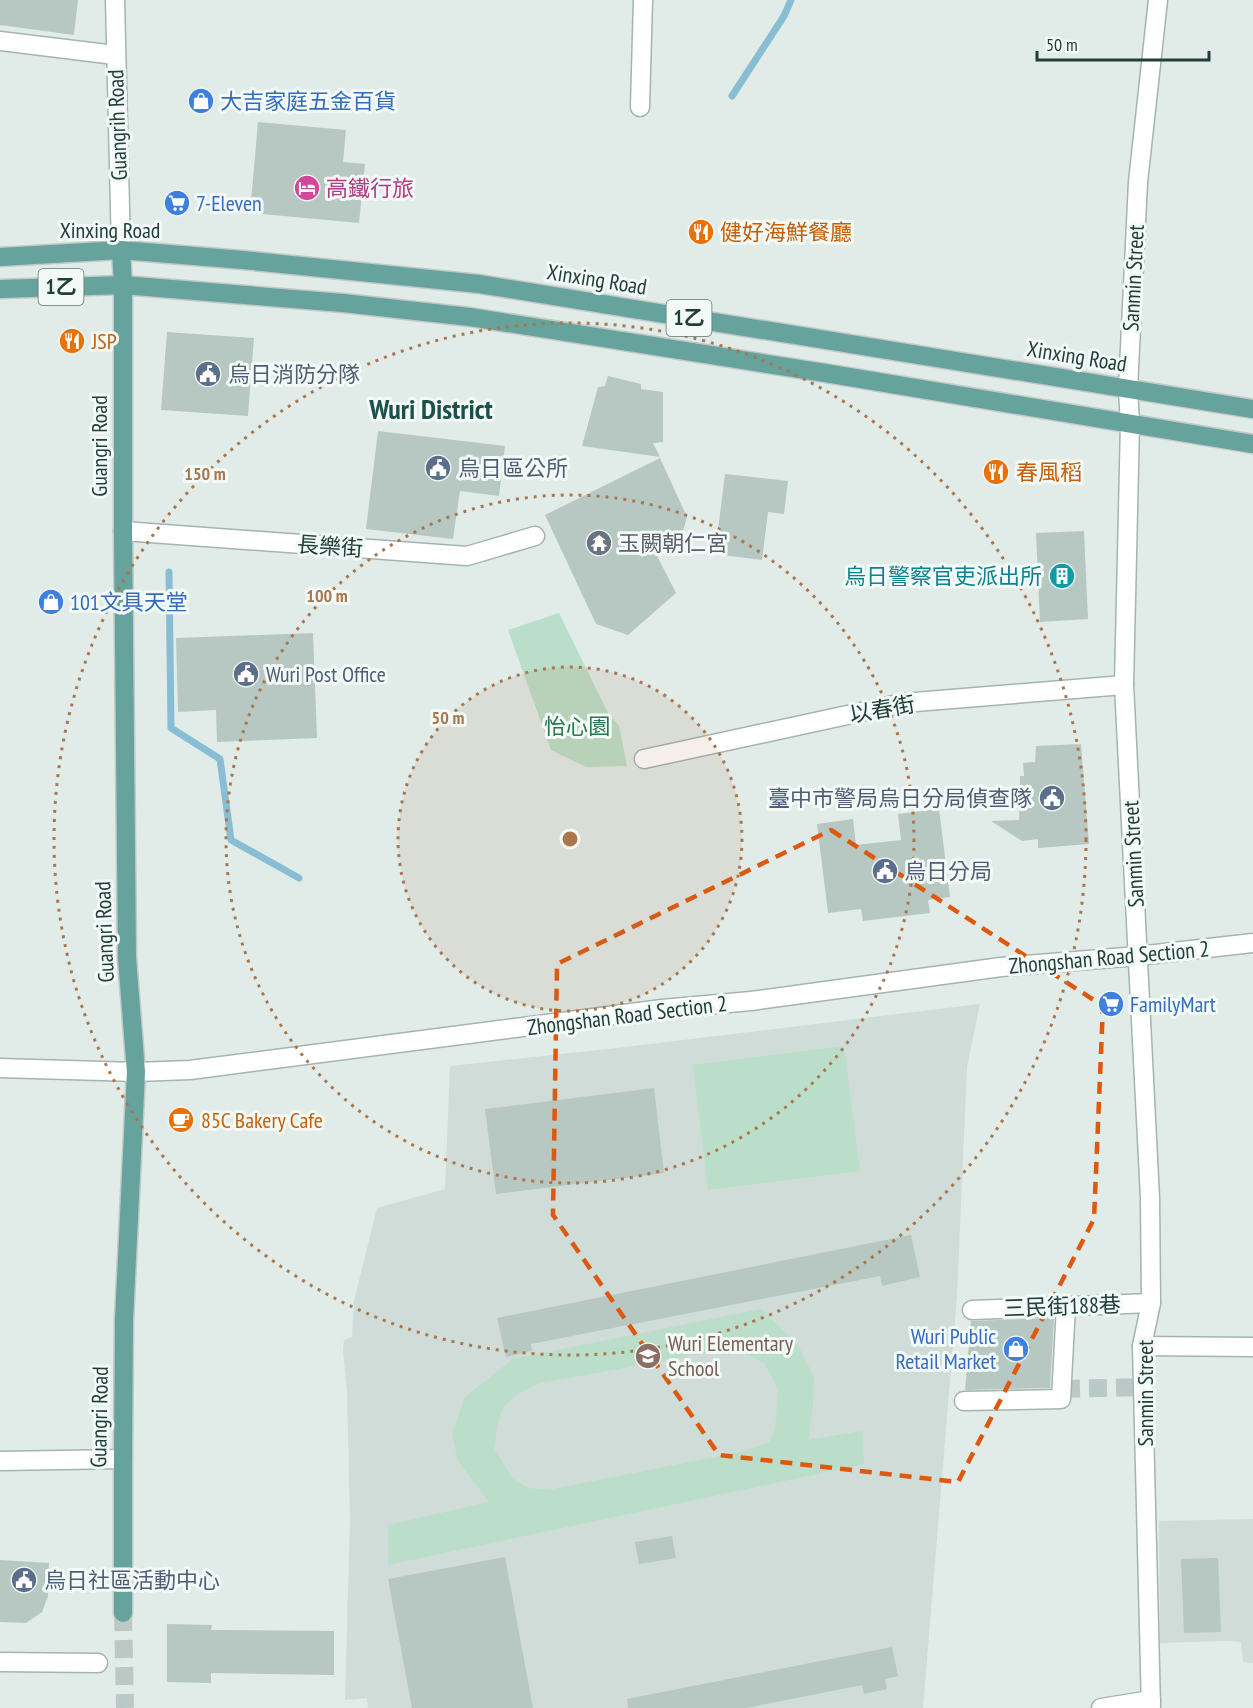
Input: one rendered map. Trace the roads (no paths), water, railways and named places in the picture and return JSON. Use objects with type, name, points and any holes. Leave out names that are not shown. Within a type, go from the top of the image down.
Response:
[{"type":"main road","name":"Xinxing Road","points":[[0,257],[121,250],[243,260],[478,285],[1253,409]]},
{"type":"main road","name":"Guangri Road","points":[[121,250],[127,958],[136,1072],[124,1320],[123,1613]]},
{"type":"main road","name":"1乙","points":[[0,289],[123,285],[343,303],[470,317],[1253,444]]},
{"type":"street","name":"Guangrih Road","points":[[115,0],[121,250]]},
{"type":"street","points":[[640,107],[643,0]]},
{"type":"street","name":"Sanmin Street","points":[[1151,1704],[1142,1346],[1151,1303],[1150,1198],[1124,685],[1130,423],[1128,389],[1138,182],[1158,0]]},
{"type":"street","points":[[0,41],[115,55]]},
{"type":"street","name":"長樂街","points":[[123,531],[467,556],[535,536]]},
{"type":"street","name":"以春街","points":[[644,759],[903,703],[1124,685]]},
{"type":"street","name":"Zhongshan Road Section 2","points":[[0,1068],[136,1072],[190,1070],[662,1009],[751,1001],[1001,967],[1138,956],[1253,943]]},
{"type":"street","name":"三民街188巷","points":[[972,1310],[1151,1303]]},
{"type":"street","points":[[964,1401],[1062,1399],[1066,1306]]},
{"type":"street","points":[[1142,1346],[1253,1347]]},
{"type":"street","points":[[0,1461],[123,1459]]},
{"type":"street","points":[[0,1662],[98,1663]]},
{"type":"street","points":[[1101,1708],[1151,1704]]},
{"type":"waterway","points":[[732,96],[784,16],[791,0]]},
{"type":"waterway","points":[[169,572],[171,728],[220,759],[231,840],[299,878]]},
{"type":"tunnel","points":[[1062,1389],[1143,1387]]},
{"type":"tunnel","points":[[123,1613],[125,1708]]},
{"type":"place","name":"大吉家庭五金百貨","points":[[201,101]]},
{"type":"place","name":"高鐵行旅","points":[[307,188]]},
{"type":"place","name":"7-Eleven","points":[[177,203]]},
{"type":"place","name":"健好海鮮餐廳","points":[[701,232]]},
{"type":"place","name":"JSP","points":[[72,341]]},
{"type":"place","name":"烏日消防分隊","points":[[208,374]]},
{"type":"place","name":"烏日區公所","points":[[438,468]]},
{"type":"place","name":"春風稻","points":[[996,472]]},
{"type":"place","name":"玉闕朝仁宮","points":[[599,543]]},
{"type":"place","name":"烏日警察官吏派出所","points":[[1062,576]]},
{"type":"place","name":"101文具天堂","points":[[51,602]]},
{"type":"place","name":"Wuri Post Office","points":[[246,674]]},
{"type":"place","name":"臺中市警局烏日分局偵查隊","points":[[1052,798]]},
{"type":"place","name":"烏日分局","points":[[885,871]]},
{"type":"place","name":"FamilyMart","points":[[1111,1004]]},
{"type":"place","name":"85C Bakery Cafe","points":[[181,1120]]},
{"type":"place","name":"Wuri Public Retail Market","points":[[1016,1349]]},
{"type":"place","name":"Wuri Elementary School","points":[[648,1356]]},
{"type":"place","name":"烏日社區活動中心","points":[[24,1580]]},
{"type":"district","name":"Wuri District","points":[[431,409]]},
{"type":"park label","name":"怡心園","points":[[577,726]]}]
